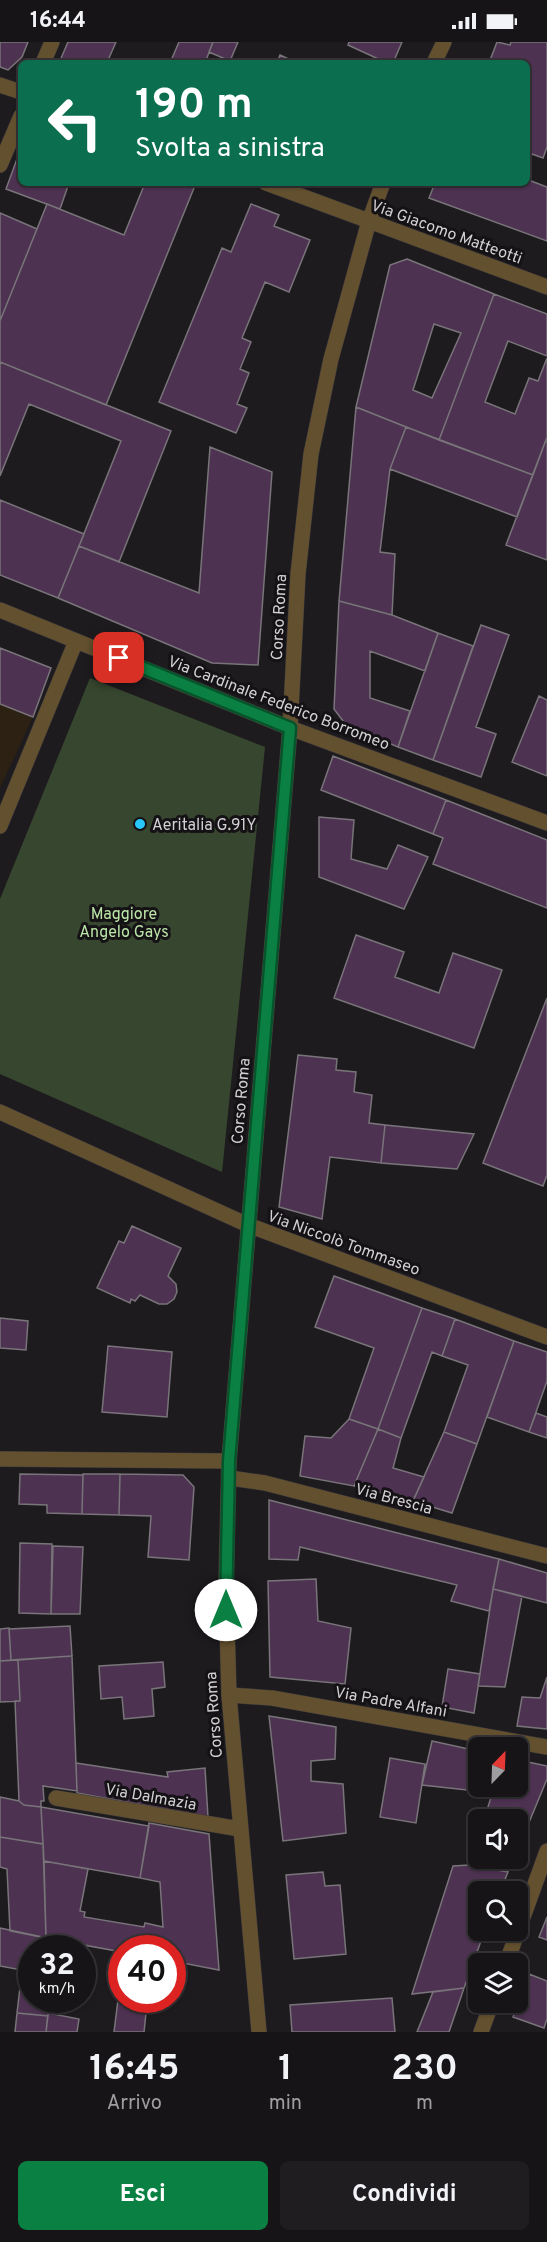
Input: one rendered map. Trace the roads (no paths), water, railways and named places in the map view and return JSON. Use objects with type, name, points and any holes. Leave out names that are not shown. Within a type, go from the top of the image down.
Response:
[{"type":"street","points":[[44,60],[52,42]]},
{"type":"street","points":[[435,60],[444,42]]},
{"type":"street","points":[[0,85],[18,91]]},
{"type":"street","points":[[0,165],[18,123]]},
{"type":"street","name":"Via Giacomo Matteotti","points":[[274,186],[547,287]]},
{"type":"street","name":"Corso Roma","points":[[259,2032],[229,1695],[226,1589],[229,1461],[290,728],[298,574],[311,454],[330,359],[369,221],[382,186]]},
{"type":"street","name":"Via Cardinale Federico Borromeo","points":[[0,610],[290,728],[547,823]]},
{"type":"street","points":[[0,826],[76,641]]},
{"type":"street","name":"Via Niccolò Tommaseo","points":[[0,1112],[248,1225],[547,1337]]},
{"type":"street","points":[[0,1459],[229,1461]]},
{"type":"street","name":"Via Brescia","points":[[230,1478],[265,1483],[547,1556]]},
{"type":"street","name":"Via Padre Alfani","points":[[229,1695],[272,1698],[547,1748]]},
{"type":"street","name":"Via Dalmazia","points":[[56,1798],[240,1829]]},
{"type":"street","points":[[510,1953],[547,1851]]},
{"type":"street","points":[[481,2032],[488,2013]]},
{"type":"place","name":"Aeritalia G.91Y","points":[[140,824]]},
{"type":"park label","name":"Maggiore Angelo Gays","points":[[124,922]]}]
